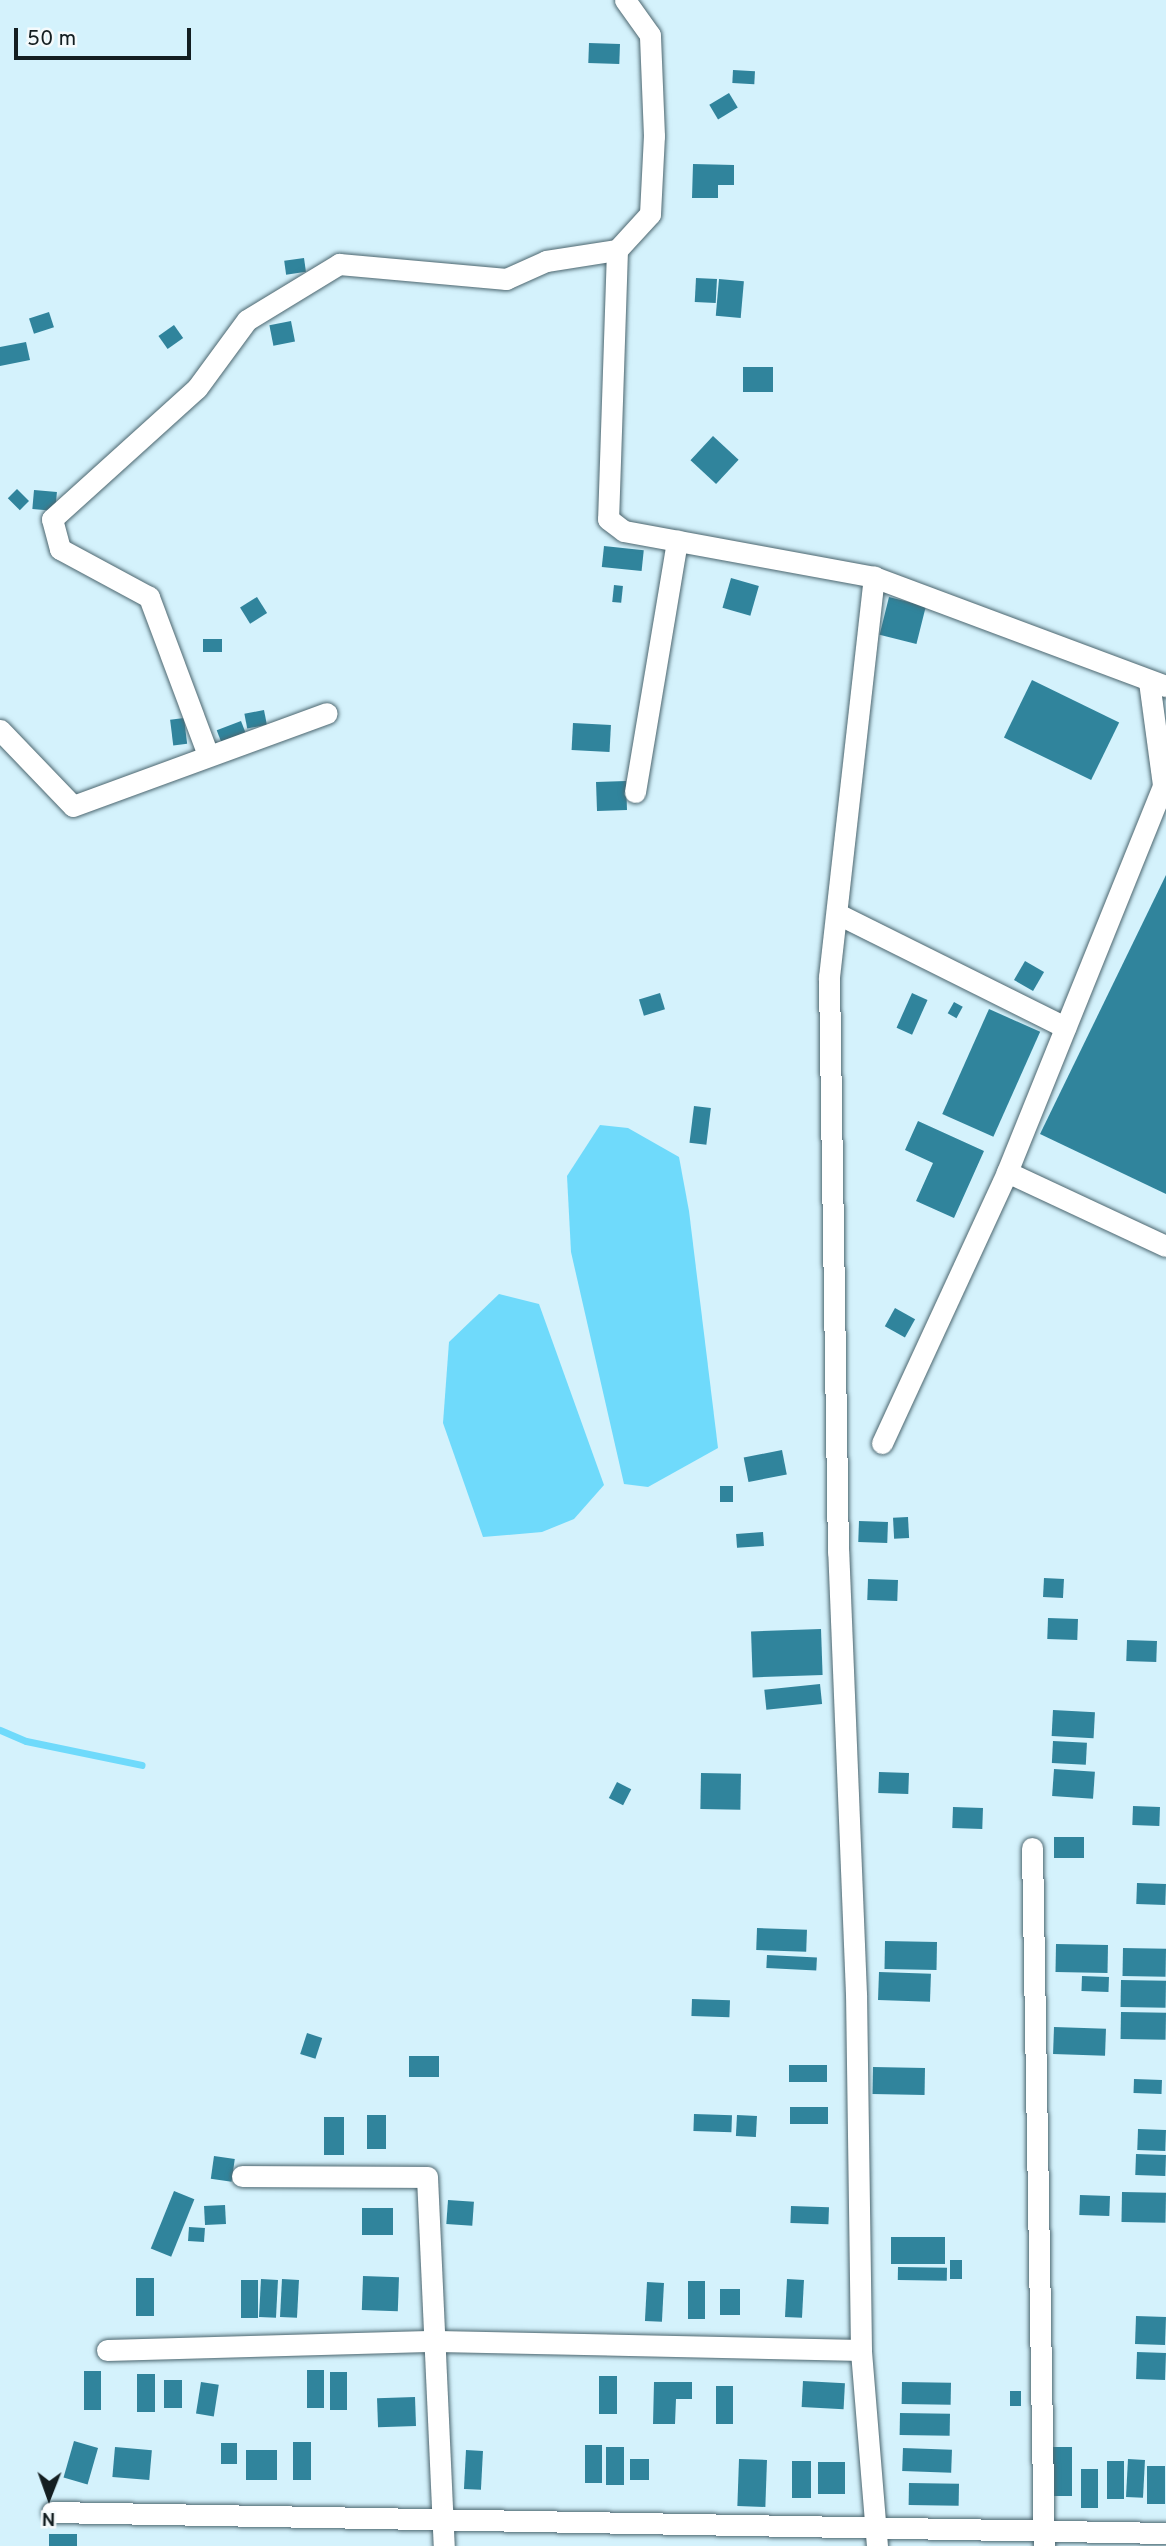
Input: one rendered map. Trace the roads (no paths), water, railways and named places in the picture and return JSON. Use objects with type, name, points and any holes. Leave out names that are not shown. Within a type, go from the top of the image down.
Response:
[{"type":"street","points":[[208,755],[149,597],[60,549],[52,519],[197,388],[247,320],[339,264],[506,279],[546,261],[617,250],[650,214],[654,136],[650,35],[625,0]]},
{"type":"street","points":[[617,250],[608,519],[624,531],[874,576],[1157,683],[1164,786],[1007,1172],[882,1443]]},
{"type":"street","points":[[635,792],[677,540]]},
{"type":"street","points":[[874,576],[829,977],[837,1497],[856,1994],[861,2350],[876,2537]]},
{"type":"street","points":[[0,730],[73,806],[327,713]]},
{"type":"street","points":[[838,914],[1065,1027]]},
{"type":"street","points":[[1007,1172],[1166,1245]]},
{"type":"street","points":[[1032,1848],[1044,2538]]},
{"type":"street","points":[[242,2176],[427,2177],[437,2341],[444,2546]]},
{"type":"street","points":[[107,2350],[437,2341],[861,2350]]},
{"type":"street","points":[[52,2512],[876,2537],[1044,2538],[1166,2533]]},
{"type":"water","points":[[600,1125],[628,1128],[679,1157],[689,1211],[718,1448],[648,1487],[624,1484],[571,1252],[567,1176]]},
{"type":"water","points":[[499,1294],[539,1304],[604,1485],[574,1519],[542,1532],[483,1537],[443,1423],[449,1342]]},
{"type":"waterway","points":[[0,1730],[26,1741],[142,1765]]}]
